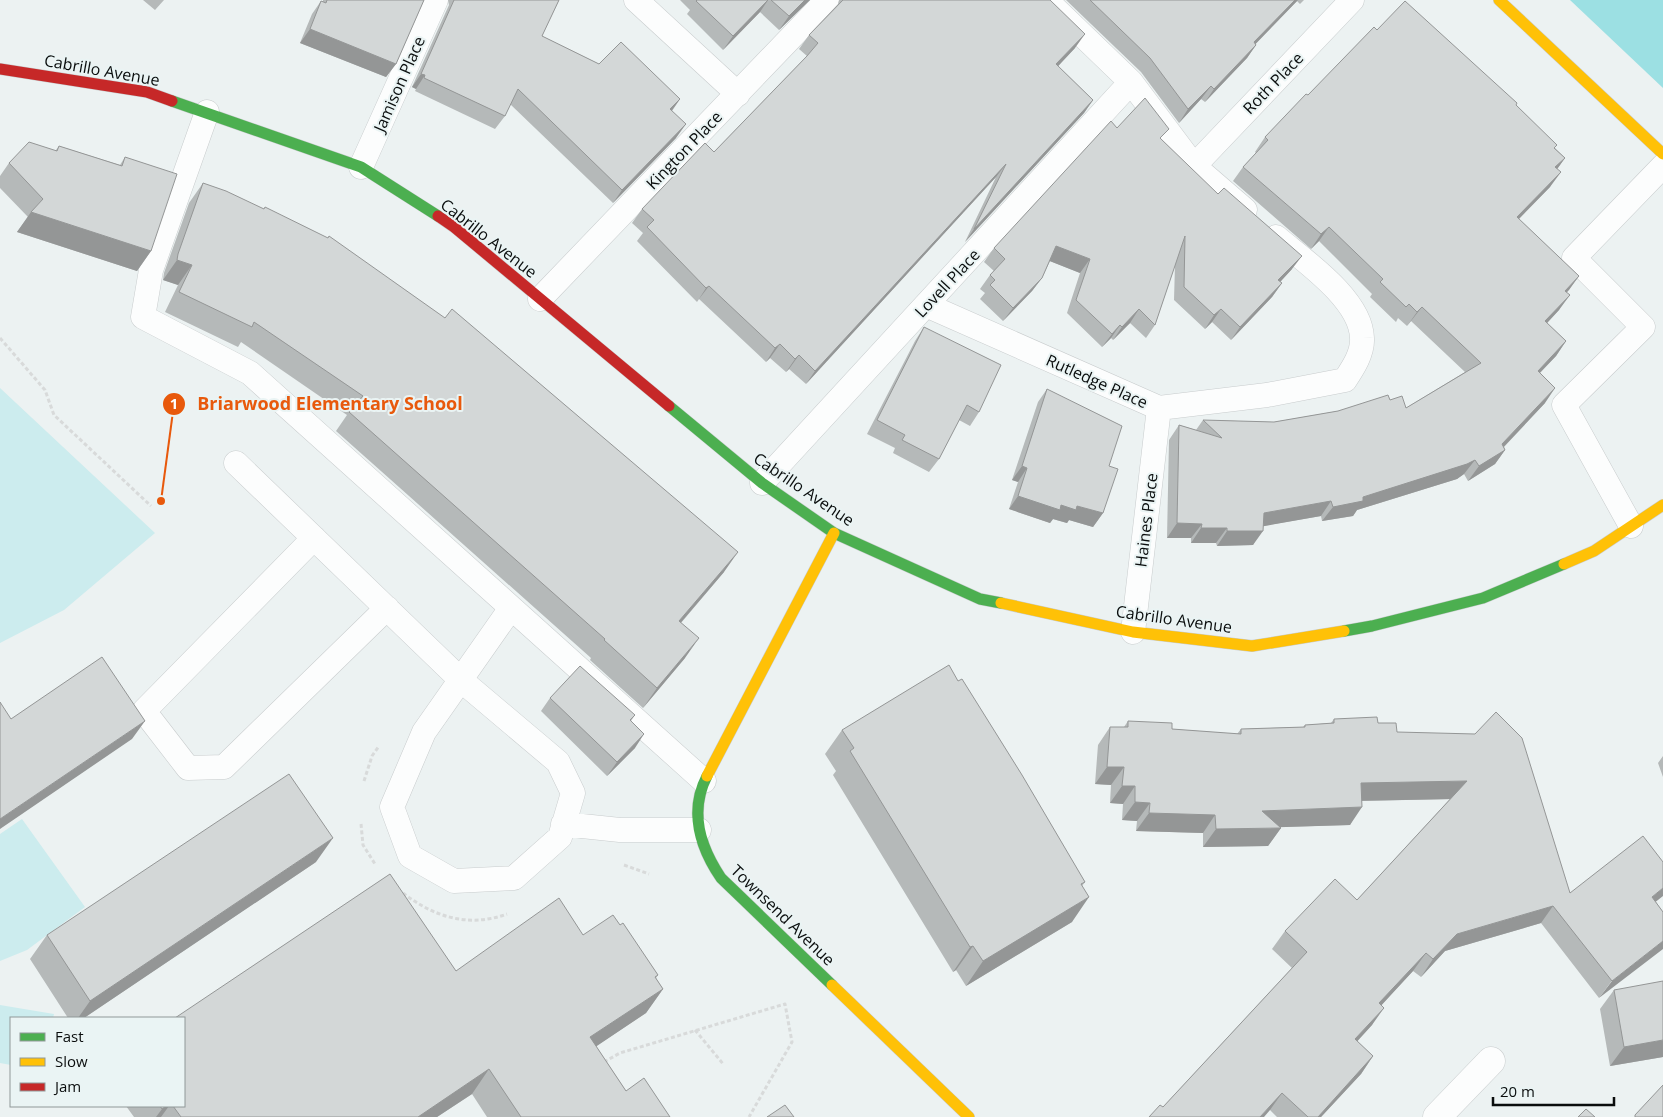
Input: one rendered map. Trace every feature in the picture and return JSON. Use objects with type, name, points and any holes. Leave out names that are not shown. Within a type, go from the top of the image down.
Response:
[{"type":"street","points":[[1499,0],[1663,154]]},
{"type":"street","name":"Cabrillo Avenue","points":[[0,69],[147,92],[361,167],[454,227],[762,483],[834,533],[980,599],[1133,632],[1252,646],[1372,626],[1483,598],[1594,551],[1663,505]]},
{"type":"street","name":"Townsend Avenue","points":[[834,533],[704,781],[696,816],[701,842],[709,862],[721,878],[969,1117]]},
{"type":"street","points":[[1437,1117],[1491,1061]]},
{"type":"lane","name":"Jamison Place","points":[[361,167],[436,0]]},
{"type":"lane","points":[[636,0],[738,94]]},
{"type":"lane","name":"Kington Place","points":[[540,299],[827,0]]},
{"type":"lane","points":[[1046,0],[1131,82],[1194,166]]},
{"type":"lane","name":"Roth Place","points":[[1194,166],[1352,0]]},
{"type":"lane","name":"Lovell Place","points":[[762,483],[1131,82]]},
{"type":"lane","points":[[207,112],[151,270],[143,317],[250,373],[704,781]]},
{"type":"lane","name":"Rutledge Place","points":[[926,305],[1159,408],[1267,395],[1345,380],[1356,363],[1362,338],[1356,315],[1336,289],[1194,166]]},
{"type":"lane","points":[[1631,526],[1564,405],[1643,327],[1574,258],[1663,166]]},
{"type":"lane","name":"Haines Place","points":[[1133,632],[1159,408]]},
{"type":"lane","points":[[236,463],[462,681],[558,762],[573,793],[560,837],[514,878],[454,881],[410,856],[392,807],[424,732],[462,681],[511,608]]},
{"type":"lane","points":[[314,538],[144,711],[188,768],[224,767],[387,608]]},
{"type":"lane","points":[[563,824],[620,830],[699,830]]},
{"type":"path","points":[[0,338],[45,390],[54,415],[151,506]]},
{"type":"path","points":[[597,1066],[620,1052],[786,1004],[792,1042],[749,1117]]},
{"type":"path","points":[[695,1030],[724,1066]]},
{"type":"shaded area","points":[[0,388],[155,533],[64,610],[0,643]]},
{"type":"shaded area","points":[[22,819],[85,907],[27,950],[0,961],[0,834]]},
{"type":"shaded area","points":[[0,1005],[54,1014],[53,1017],[10,1017],[10,1065],[0,1063]]},
{"type":"water","points":[[1570,0],[1663,0],[1663,88]]},
{"type":"building","points":[[327,0],[424,0],[396,64],[310,29],[321,1],[326,3]]},
{"type":"building","points":[[454,0],[559,0],[542,36],[599,64],[621,42],[680,99],[670,109],[686,124],[622,190],[518,89],[505,116],[424,78],[425,75],[421,74]]},
{"type":"building","points":[[697,0],[768,0],[733,36]]},
{"type":"building","points":[[771,0],[805,0],[789,16]]},
{"type":"building","points":[[843,0],[1050,0],[1085,34],[1056,64],[1093,100],[974,229],[1006,164],[815,371],[799,355],[795,359],[780,344],[775,348],[709,286],[706,288],[647,227],[654,220],[642,209],[705,143],[714,152],[807,56],[818,43],[809,35]]},
{"type":"building","points":[[1090,0],[1295,0],[1254,42],[1256,45],[1214,89],[1211,86],[1188,109],[1150,58]]},
{"type":"building","points":[[1405,1],[1517,103],[1516,105],[1557,145],[1554,148],[1565,158],[1555,167],[1561,172],[1517,217],[1579,276],[1565,291],[1570,295],[1545,321],[1566,341],[1538,371],[1555,388],[1502,444],[1505,450],[1479,466],[1475,460],[1363,497],[1363,501],[1333,507],[1331,501],[1264,513],[1263,531],[1227,531],[1227,528],[1201,528],[1202,524],[1177,523],[1179,425],[1222,438],[1203,420],[1274,422],[1338,411],[1388,395],[1390,400],[1402,396],[1406,408],[1481,363],[1422,307],[1417,312],[1409,304],[1406,307],[1380,282],[1383,279],[1329,227],[1321,234],[1243,167],[1268,140],[1265,137],[1306,94],[1308,95],[1374,27],[1377,30]]},
{"type":"building","points":[[1145,98],[1169,129],[1160,138],[1218,194],[1224,188],[1302,256],[1278,280],[1282,283],[1240,327],[1221,309],[1214,315],[1184,287],[1185,236],[1155,325],[1139,309],[1122,327],[1120,325],[1112,334],[1076,300],[1090,259],[1056,246],[1042,278],[1013,308],[990,285],[995,280],[990,275],[1005,259],[994,248],[1111,121],[1117,128]]},
{"type":"building","points":[[29,142],[57,151],[59,146],[122,166],[125,157],[177,174],[151,251],[31,212],[43,199],[9,163]]},
{"type":"building","points":[[203,183],[226,191],[264,209],[265,207],[328,238],[329,236],[445,318],[452,309],[738,552],[679,621],[699,638],[657,688],[605,639],[349,412],[363,396],[254,322],[252,327],[179,292],[192,265],[177,260],[178,254]]},
{"type":"building","points":[[924,327],[1001,365],[979,412],[967,405],[939,459],[902,440],[905,435],[877,420]]},
{"type":"building","points":[[1047,389],[1122,426],[1109,466],[1118,469],[1103,513],[1077,506],[1076,510],[1061,505],[1060,510],[1018,496],[1027,468],[1022,466]]},
{"type":"building","points":[[102,657],[145,721],[0,819],[0,702],[11,719]]},
{"type":"building","points":[[949,665],[958,681],[962,679],[1022,775],[1085,882],[1081,884],[1089,897],[983,961],[973,946],[970,947],[850,751],[854,748],[842,730]]},
{"type":"building","points":[[580,666],[635,715],[630,720],[644,734],[617,762],[550,698]]},
{"type":"building","points":[[1496,712],[1522,738],[1570,893],[1643,836],[1663,862],[1663,888],[1652,897],[1663,912],[1663,941],[1612,981],[1553,906],[1457,934],[1433,959],[1426,953],[1379,1003],[1384,1008],[1355,1039],[1373,1056],[1318,1117],[1308,1117],[1282,1093],[1260,1117],[1149,1117],[1160,1105],[1163,1107],[1307,952],[1285,931],[1335,879],[1357,900],[1467,781],[1361,783],[1362,807],[1262,811],[1281,828],[1216,829],[1215,815],[1149,813],[1150,803],[1135,802],[1135,786],[1122,786],[1124,767],[1107,767],[1110,727],[1128,727],[1128,721],[1172,723],[1172,729],[1241,734],[1241,729],[1305,727],[1305,725],[1334,723],[1334,719],[1377,717],[1378,723],[1396,723],[1397,732],[1475,734]]},
{"type":"building","points":[[289,774],[333,838],[90,1001],[47,935]]},
{"type":"building","points":[[390,874],[456,971],[559,898],[583,935],[613,915],[620,925],[623,923],[658,975],[655,977],[663,989],[590,1037],[626,1091],[644,1078],[670,1117],[521,1117],[489,1069],[418,1117],[181,1117],[174,1107],[185,1107],[185,1017],[176,1017]]},
{"type":"building","points":[[1663,981],[1663,1040],[1624,1047],[1614,990]]},
{"type":"building","points":[[1663,1085],[1663,1117],[1635,1117],[1635,1115]]},
{"type":"building","points":[[785,1105],[794,1117],[767,1117]]},
{"type":"building","points":[[1586,1109],[1595,1117],[1578,1117]]},
{"type":"traffic: fast","points":[[172,101],[361,167],[438,216]]},
{"type":"traffic: fast","points":[[669,406],[762,483],[834,533],[980,599],[1001,603]]},
{"type":"traffic: fast","points":[[1344,631],[1372,626],[1483,598],[1564,564]]},
{"type":"traffic: fast","points":[[707,776],[699,802],[699,828],[707,854],[721,878],[832,985]]},
{"type":"traffic: slow","points":[[1499,0],[1663,154]]},
{"type":"traffic: slow","points":[[1564,564],[1594,551],[1663,505]]},
{"type":"traffic: slow","points":[[707,776],[834,533]]},
{"type":"traffic: slow","points":[[1001,603],[1133,632],[1252,646],[1344,631]]},
{"type":"traffic: slow","points":[[832,985],[969,1117]]},
{"type":"traffic: jam","points":[[0,69],[147,92],[172,101]]},
{"type":"traffic: jam","points":[[438,216],[454,227],[669,406]]},
{"type":"place","name":"Briarwood Elementary School","points":[[161,501]]}]
